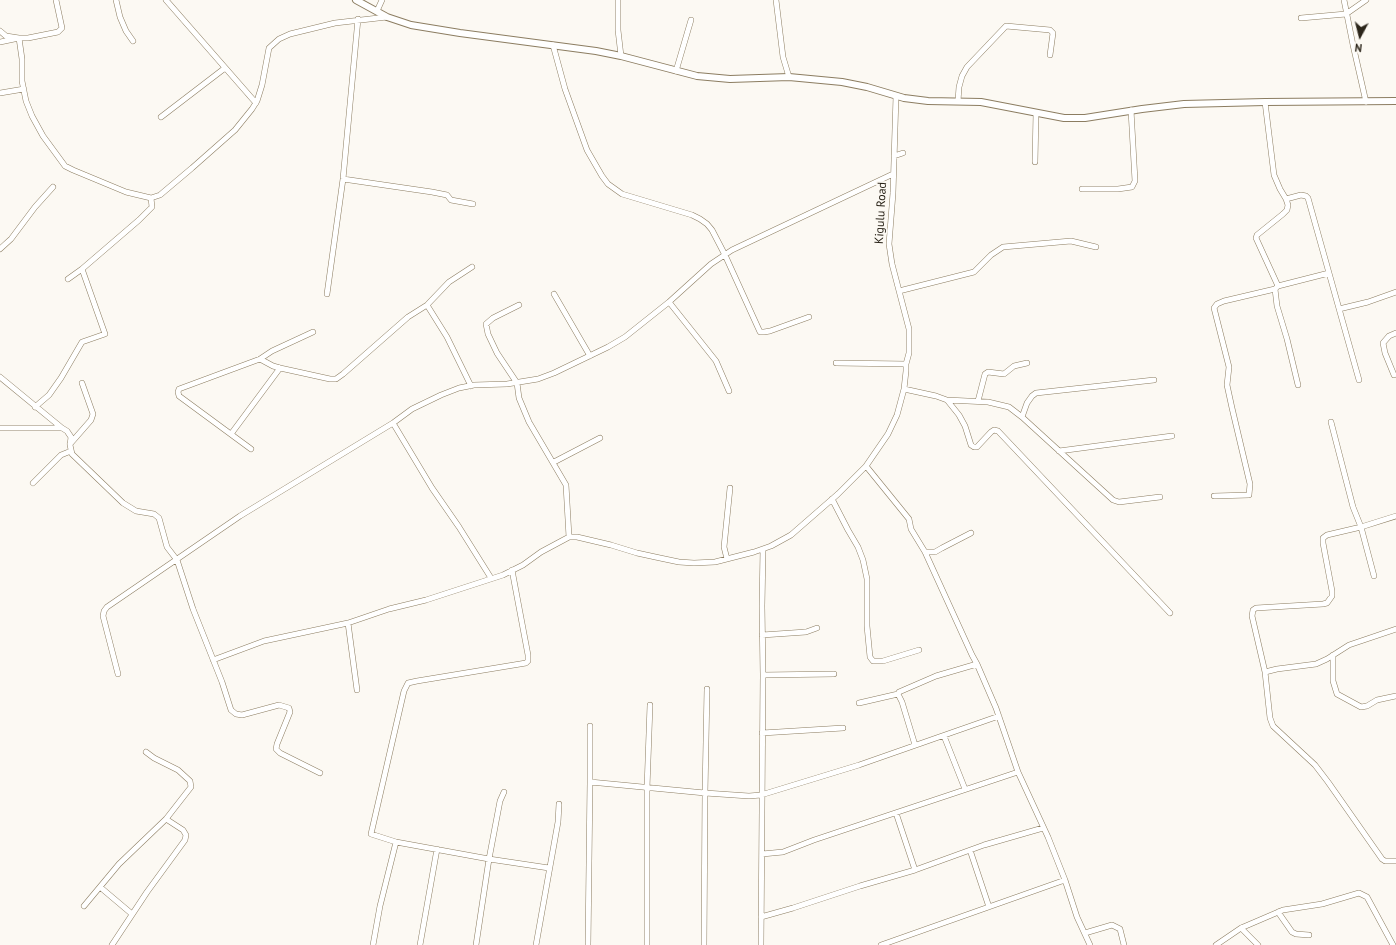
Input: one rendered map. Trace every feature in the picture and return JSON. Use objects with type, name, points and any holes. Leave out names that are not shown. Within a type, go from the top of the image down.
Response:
[{"type":"street","points":[[0,32],[6,36],[28,38],[58,32],[62,28],[56,0]]},
{"type":"street","points":[[116,0],[120,17],[126,31],[133,41]]},
{"type":"street","points":[[166,0],[256,103]]},
{"type":"street","points":[[356,0],[387,17],[411,25],[621,56],[676,71],[717,79],[789,77],[842,82],[915,100],[992,103],[1053,117],[1076,119],[1096,117],[1131,110],[1184,104],[1396,101]]},
{"type":"street","points":[[377,11],[382,0]]},
{"type":"street","points":[[618,0],[618,30],[621,56]]},
{"type":"street","points":[[776,0],[783,57],[789,77]]},
{"type":"street","points":[[1344,0],[1366,102]]},
{"type":"street","points":[[1301,18],[1346,14],[1366,0]]},
{"type":"street","points":[[19,38],[22,59],[22,81],[26,101],[32,116],[64,166],[126,192],[151,198],[160,195],[235,130],[256,103],[262,86],[269,48],[279,39],[290,34],[335,23],[358,19],[387,17]]},
{"type":"street","points":[[327,294],[343,179],[358,19]]},
{"type":"street","points":[[676,71],[691,20]]},
{"type":"street","points":[[958,101],[959,87],[962,76],[967,67],[1006,26],[1050,30],[1053,33],[1050,55]]},
{"type":"street","points":[[0,42],[19,38]]},
{"type":"street","points":[[553,45],[568,96],[587,150],[608,184],[622,194],[692,215],[700,219],[712,230],[760,332],[770,331],[809,317]]},
{"type":"street","points":[[161,118],[225,68]]},
{"type":"street","points":[[0,93],[24,90]]},
{"type":"street","name":"Kigulu Road","points":[[569,537],[597,541],[637,553],[679,562],[715,562],[727,559],[764,549],[791,535],[832,499],[866,466],[875,455],[897,416],[904,389],[906,364],[909,352],[909,329],[892,264],[889,244],[896,96]]},
{"type":"street","points":[[1265,102],[1274,175],[1288,205],[1287,210],[1257,234],[1256,238],[1276,288],[1277,306],[1287,338],[1298,385]]},
{"type":"street","points":[[1082,189],[1118,189],[1132,187],[1135,182],[1131,110]]},
{"type":"street","points":[[1035,162],[1036,113]]},
{"type":"street","points":[[894,156],[903,153]]},
{"type":"street","points":[[118,674],[103,616],[104,611],[119,598],[240,516],[393,423],[412,409],[441,395],[459,388],[471,386],[538,380],[625,338],[669,302],[711,264],[725,255],[742,245],[893,174]]},
{"type":"street","points":[[343,179],[432,192],[447,195],[451,200],[473,204]]},
{"type":"street","points":[[0,249],[11,239],[35,207],[53,187]]},
{"type":"street","points":[[1286,199],[1301,195],[1308,198],[1359,380]]},
{"type":"street","points":[[68,278],[82,269],[139,220],[152,207],[151,198]]},
{"type":"street","points":[[899,291],[974,272],[991,255],[1003,247],[1071,241],[1096,247]]},
{"type":"street","points":[[260,359],[280,368],[330,380],[336,379],[408,317],[427,305],[449,282],[472,267]]},
{"type":"street","points":[[35,407],[49,395],[61,378],[82,342],[105,334],[82,269]]},
{"type":"street","points":[[1214,496],[1248,495],[1250,490],[1250,480],[1241,450],[1227,385],[1229,367],[1214,308],[1217,304],[1224,301],[1329,273]]},
{"type":"street","points":[[1339,309],[1368,302],[1396,292]]},
{"type":"street","points":[[554,294],[590,356]]},
{"type":"street","points":[[669,302],[716,361],[729,391]]},
{"type":"street","points":[[427,305],[447,337],[471,386]]},
{"type":"street","points":[[213,660],[264,641],[348,623],[389,609],[426,600],[491,578],[523,565],[541,552],[569,537],[566,485],[554,462],[529,422],[519,398],[517,383],[497,354],[488,334],[486,324],[493,318],[519,305]]},
{"type":"street","points":[[251,449],[179,396],[179,389],[260,359],[272,351],[313,332]]},
{"type":"street","points":[[1394,375],[1385,353],[1383,343],[1388,336],[1396,332]]},
{"type":"street","points":[[836,363],[906,364]]},
{"type":"street","points":[[978,401],[985,374],[988,372],[1004,374],[1014,366],[1027,363]]},
{"type":"street","points":[[231,434],[280,368]]},
{"type":"street","points":[[0,378],[67,431],[71,437],[70,448],[72,454],[123,503],[136,511],[154,514],[159,518],[167,547],[176,560],[231,710],[236,714],[242,715],[279,705],[289,708],[290,712],[276,744],[276,749],[280,753],[320,774]]},
{"type":"street","points":[[1022,417],[1027,403],[1036,393],[1154,380]]},
{"type":"street","points":[[33,483],[70,448],[91,420],[93,414],[82,383]]},
{"type":"street","points":[[904,389],[947,400],[988,402],[1009,407],[1022,417],[1113,500],[1119,502],[1160,497]]},
{"type":"street","points":[[947,400],[959,414],[974,447],[977,447],[994,430],[998,432],[1170,613]]},
{"type":"street","points":[[1331,422],[1353,507],[1361,527],[1374,576]]},
{"type":"street","points":[[393,423],[432,488],[491,578]]},
{"type":"street","points":[[0,428],[62,428]]},
{"type":"street","points":[[1059,451],[1172,436]]},
{"type":"street","points":[[554,462],[600,438]]},
{"type":"street","points":[[866,466],[909,519],[912,529],[925,552],[977,664],[999,716],[1018,772],[1065,880],[1090,945]]},
{"type":"street","points":[[727,559],[724,547],[730,488]]},
{"type":"street","points":[[832,499],[858,547],[863,560],[867,579],[867,626],[870,657],[873,661],[882,661],[920,650]]},
{"type":"street","points":[[1396,516],[1361,527],[1327,535],[1323,538],[1332,591],[1332,596],[1327,603],[1259,608],[1253,610],[1252,616],[1265,672],[1270,718],[1273,726],[1315,765],[1382,859],[1385,861],[1396,861]]},
{"type":"street","points":[[925,552],[935,552],[971,532]]},
{"type":"street","points":[[761,945],[762,635],[764,549]]},
{"type":"street","points":[[512,570],[528,661],[526,663],[417,681],[408,684],[404,691],[371,834],[396,842],[549,868]]},
{"type":"street","points":[[348,623],[356,690]]},
{"type":"street","points":[[762,635],[783,635],[806,632],[817,628]]},
{"type":"street","points":[[1265,672],[1316,664],[1349,645],[1396,629]]},
{"type":"street","points":[[1333,655],[1333,681],[1337,694],[1361,707],[1367,706],[1376,700],[1396,696]]},
{"type":"street","points":[[859,703],[898,694],[899,692],[936,676],[977,664]]},
{"type":"street","points":[[763,675],[834,674]]},
{"type":"street","points":[[704,945],[707,689]]},
{"type":"street","points":[[898,694],[902,702],[915,745]]},
{"type":"street","points":[[647,945],[647,788],[650,705]]},
{"type":"street","points":[[590,782],[705,793],[749,796],[762,795],[944,736],[999,716]]},
{"type":"street","points":[[588,945],[590,726]]},
{"type":"street","points":[[762,732],[843,728]]},
{"type":"street","points":[[944,736],[965,789]]},
{"type":"street","points":[[84,906],[119,864],[166,819],[191,787],[190,780],[178,770],[154,758],[146,752]]},
{"type":"street","points":[[762,854],[783,852],[814,840],[1018,772]]},
{"type":"street","points":[[476,945],[489,859],[500,801],[504,792]]},
{"type":"street","points":[[536,945],[558,822],[559,804]]},
{"type":"street","points":[[896,813],[915,870]]},
{"type":"street","points":[[112,945],[146,892],[185,840],[186,835],[183,830],[166,819]]},
{"type":"street","points":[[761,917],[915,870],[970,850],[1043,828]]},
{"type":"street","points":[[373,945],[382,899],[396,842]]},
{"type":"street","points":[[420,945],[437,849]]},
{"type":"street","points":[[970,850],[989,907]]},
{"type":"street","points":[[881,945],[1065,880]]},
{"type":"street","points":[[100,887],[132,914]]},
{"type":"street","points":[[1216,945],[1241,928],[1278,912],[1290,908],[1322,904],[1356,894],[1362,894],[1367,897],[1393,945]]},
{"type":"street","points":[[1278,912],[1292,932],[1296,934],[1309,935]]},
{"type":"street","points":[[1085,933],[1112,925],[1116,926],[1120,930],[1124,945]]},
{"type":"street","points":[[1241,928],[1258,945]]}]
